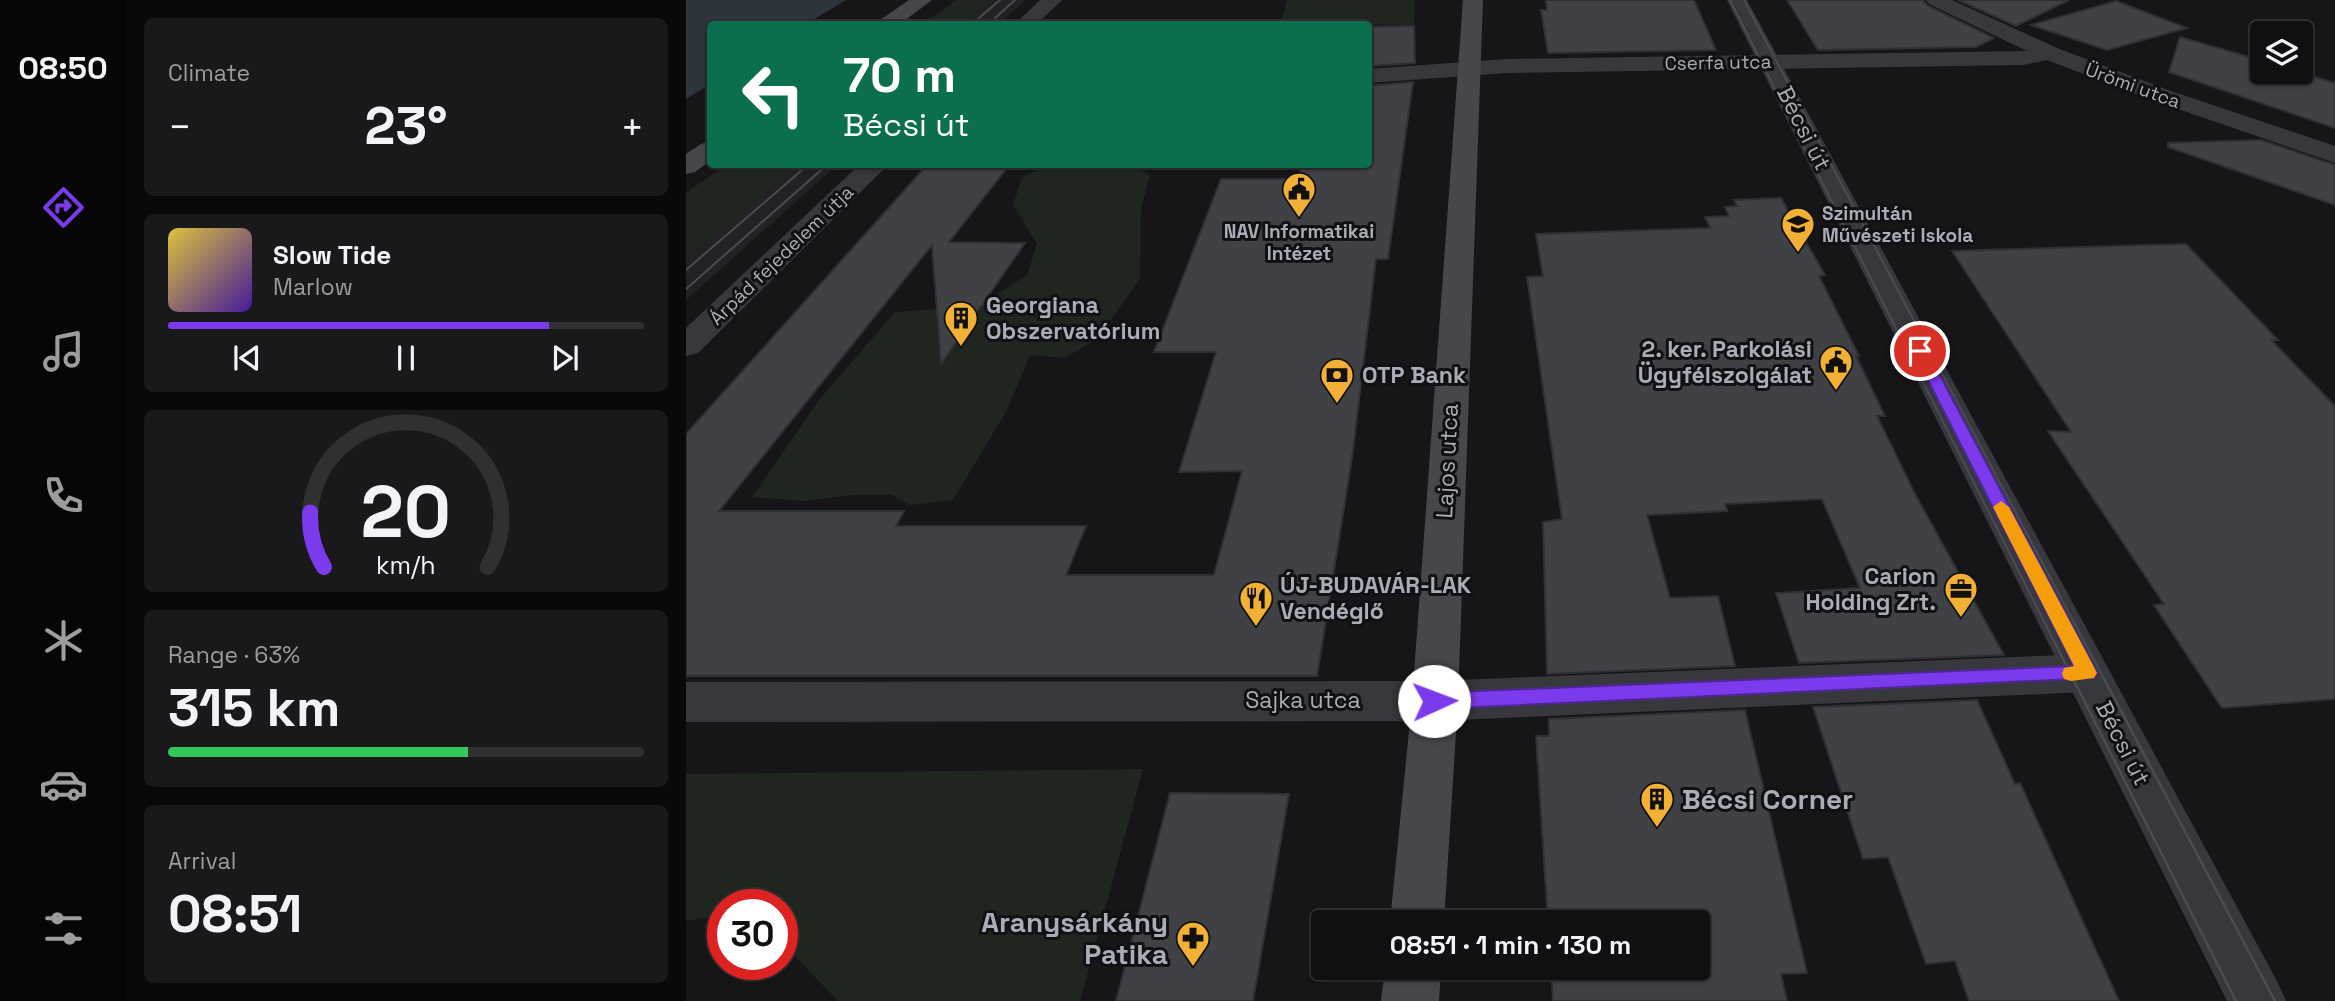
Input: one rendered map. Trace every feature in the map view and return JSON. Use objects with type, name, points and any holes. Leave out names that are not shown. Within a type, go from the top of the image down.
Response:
[{"type":"main road","points":[[891,21],[922,0]]},
{"type":"main road","name":"Lajos utca","points":[[1418,910],[1434,701],[1473,0]]},
{"type":"main road","points":[[686,166],[707,151]]},
{"type":"main road","points":[[1410,1001],[1412,980]]},
{"type":"street","points":[[1028,21],[1052,0]]},
{"type":"street","name":"Bécsi út","points":[[1737,0],[2257,1001]]},
{"type":"street","name":"Ürömi utca","points":[[1936,0],[2049,53],[2160,95],[2335,155]]},
{"type":"street","name":"Cserfa utca","points":[[1372,76],[1507,66],[2023,58],[2049,53]]},
{"type":"street","name":"Árpád fejedelem útja","points":[[686,346],[873,168]]},
{"type":"street","name":"Sajka utca","points":[[686,702],[1434,701],[2087,673]]},
{"type":"shaded area","points":[[686,0],[846,0],[811,21],[707,21],[707,86],[686,99]]},
{"type":"shaded area","points":[[957,0],[992,0],[967,21],[926,21]]},
{"type":"shaded area","points":[[992,0],[1026,0],[1002,21],[967,21]]},
{"type":"shaded area","points":[[1287,0],[1415,0],[1414,25],[1372,25],[1372,21],[1282,21]]},
{"type":"shaded area","points":[[721,168],[793,168],[686,258],[686,193]]},
{"type":"shaded area","points":[[793,168],[834,168],[686,300],[686,258]]},
{"type":"shaded area","points":[[1042,168],[1136,168],[1150,175],[1141,209],[1140,279],[1098,338],[1065,358],[1030,355],[1007,410],[953,500],[911,505],[891,495],[853,495],[804,501],[752,497],[819,400],[895,312],[979,306],[1027,275],[1037,244],[1013,205],[1022,177]]},
{"type":"shaded area","points":[[1143,769],[1080,1001],[838,1001],[798,960],[798,889],[707,889],[707,918],[686,921],[686,774]]},
{"type":"building","points":[[1546,0],[1694,0],[1716,50],[1548,53],[1541,10],[1547,10]]},
{"type":"building","points":[[1787,0],[1923,0],[1928,6],[1994,38],[1976,47],[1818,50]]},
{"type":"building","points":[[1958,0],[2069,0],[2016,26]]},
{"type":"building","points":[[2116,1],[2187,28],[2107,50],[2031,25]]},
{"type":"building","points":[[1414,26],[1415,63],[1372,66],[1372,27]]},
{"type":"building","points":[[2180,37],[2250,57],[2250,84],[2313,84],[2313,76],[2335,83],[2335,128],[2169,72]]},
{"type":"building","points":[[1413,82],[1388,259],[1376,259],[1352,458],[1317,676],[686,676],[686,434],[924,168],[1007,168],[949,242],[1025,243],[941,364],[932,245],[719,511],[904,511],[896,526],[1086,526],[1066,575],[1214,575],[1242,471],[1179,472],[1216,352],[1154,352],[1221,179],[1298,179],[1301,168],[1372,168],[1372,86]]},
{"type":"building","points":[[2261,140],[2335,165],[2335,205],[2168,147],[2168,143]]},
{"type":"building","points":[[1781,198],[1825,275],[1819,276],[1859,356],[1856,356],[1885,416],[1877,416],[1915,494],[2004,655],[1799,663],[1776,593],[1860,588],[1822,499],[1725,504],[1727,511],[1647,515],[1670,598],[1718,596],[1735,666],[1547,674],[1543,522],[1562,519],[1527,277],[1543,276],[1536,234],[1710,228],[1705,217],[1729,216],[1725,207],[1737,206],[1734,200]]},
{"type":"building","points":[[2186,244],[2278,340],[2271,340],[2335,406],[2335,699],[2222,708],[2154,605],[2164,604],[2048,431],[2071,432],[1952,251]]},
{"type":"building","points":[[1977,700],[2015,784],[2020,783],[2119,1001],[1969,1001],[1955,961],[1926,964],[1888,857],[1863,859],[1813,707]]},
{"type":"building","name":"Bécsi Corner","points":[[1745,710],[1807,973],[1781,974],[1787,1001],[1553,1001],[1552,980],[1710,980],[1710,910],[1547,910],[1536,736],[1549,736],[1549,719]]},
{"type":"building","points":[[1170,793],[1289,794],[1253,1001],[1116,1001]]},
{"type":"tram line","points":[[976,21],[1000,0]]},
{"type":"tram line","points":[[995,18],[1015,0]]},
{"type":"tram line","points":[[1730,0],[2057,647]]},
{"type":"tram line","points":[[1744,0],[2087,647]]},
{"type":"tram line","points":[[686,270],[804,168]]},
{"type":"tram line","points":[[686,289],[823,168]]},
{"type":"tram line","points":[[2056,645],[2236,1001]]},
{"type":"tram line","points":[[2086,645],[2275,1001]]},
{"type":"slow traffic","points":[[2001,507],[2087,673],[2071,674]]},
{"type":"place","name":"NAV Informatikai Intézet","points":[[1299,219]]},
{"type":"place","name":"Szimultán Művészeti Iskola","points":[[1798,254]]},
{"type":"place","name":"Georgiana Obszervatórium","points":[[961,348]]},
{"type":"place","name":"2. ker. Parkolási Ügyfélszolgálat","points":[[1836,392]]},
{"type":"place","name":"OTP Bank","points":[[1337,405]]},
{"type":"place","name":"Carion Holding Zrt.","points":[[1961,619]]},
{"type":"place","name":"ÚJ-BUDAVÁR-LAK Vendéglő","points":[[1256,628]]},
{"type":"place","name":"Bécsi Corner","points":[[1657,829]]},
{"type":"place","name":"Aranysárkány Patika","points":[[1193,968]]},
{"type":"route","points":[[1434,701],[2087,673],[1920,351]]}]
